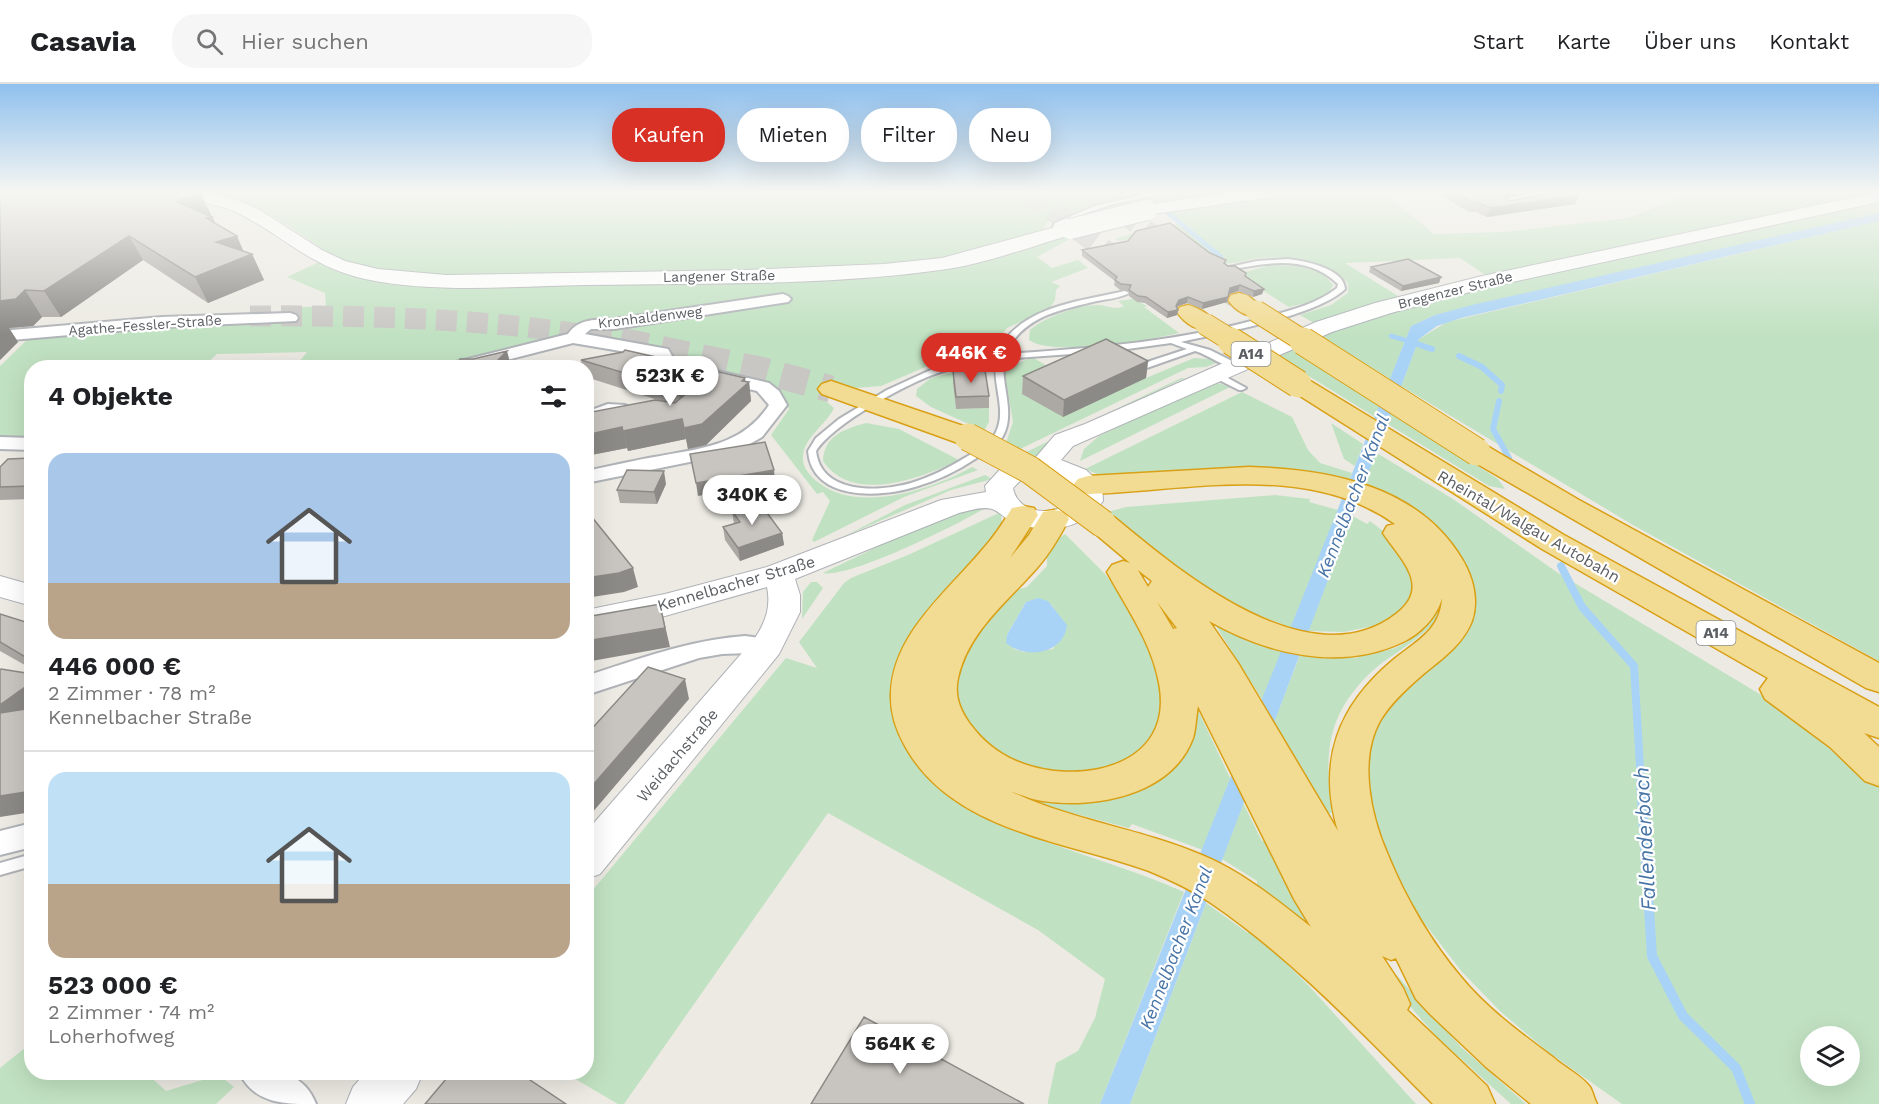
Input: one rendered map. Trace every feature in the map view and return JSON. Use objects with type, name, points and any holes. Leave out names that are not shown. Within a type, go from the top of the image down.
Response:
[{"type":"highway","name":"A14","points":[[1247,305],[1477,452],[1879,679]]},
{"type":"highway","name":"Rheintal/Walgau Autobahn","points":[[1197,318],[1433,470],[1553,542],[1879,724]]},
{"type":"highway","points":[[831,389],[883,407],[962,441],[1022,484],[1061,503],[1202,601],[1265,633],[1304,643],[1355,645],[1384,638],[1405,627],[1423,610],[1429,589],[1425,570],[1414,549],[1369,505]]},
{"type":"highway","points":[[1447,998],[1405,935],[1371,866],[1354,810],[1350,761],[1358,727],[1371,702],[1383,688],[1451,630],[1459,606],[1458,590],[1453,571],[1428,536],[1395,510],[1369,505],[1329,490],[1261,489],[1126,501],[1061,503],[1006,543],[938,622],[915,657],[909,692],[914,725],[932,757],[974,792],[1031,817],[1123,844],[1190,869],[1252,907],[1339,979],[1452,1087]]},
{"type":"highway","points":[[1061,503],[1035,549],[973,619],[946,657],[939,678],[940,705],[949,728],[972,755],[1000,773],[1020,781],[1066,789],[1111,784],[1148,766],[1164,752],[1174,739],[1180,721],[1177,679],[1164,645],[1123,572]]},
{"type":"highway","points":[[1061,503],[1163,616],[1213,700],[1277,794],[1386,933],[1447,998],[1503,1050],[1571,1104]]},
{"type":"highway","points":[[1061,503],[1181,607],[1221,662],[1277,794],[1309,885],[1361,969],[1452,1087]]},
{"type":"highway","points":[[1553,542],[1790,696],[1879,770]]},
{"type":"main road","name":"Langener Straße","points":[[292,240],[317,256],[347,268],[380,275],[446,281],[745,276],[884,270],[967,258],[1032,240]]},
{"type":"main road","name":"Bregenzer Straße","points":[[1223,369],[1324,327],[1383,308],[1482,282],[1680,240]]},
{"type":"main road","points":[[1061,503],[1073,448],[1094,429],[1223,369]]},
{"type":"main road","name":"Kennelbacher Straße","points":[[594,619],[664,605],[778,574],[838,553],[881,533],[966,502],[1061,503]]},
{"type":"main road","name":"Weidachstraße","points":[[594,852],[767,646],[782,623],[786,609],[787,600],[778,574]]},
{"type":"main road","points":[[0,586],[24,594]]},
{"type":"main road","points":[[370,1104],[392,1080]]},
{"type":"street","name":"Kronhaldenweg","points":[[486,360],[573,338],[580,327],[589,324],[614,324],[783,299]]},
{"type":"street","name":"Agathe-Fessler-Straße","points":[[0,336],[162,322],[290,318]]},
{"type":"street","points":[[573,338],[591,339],[662,353],[664,364],[722,381],[763,387],[773,395],[778,405],[771,419],[759,432],[724,452],[594,476]]},
{"type":"street","points":[[0,443],[24,444]]},
{"type":"street","points":[[594,683],[665,660],[722,645],[746,643],[767,646]]},
{"type":"street","points":[[0,843],[24,837]]},
{"type":"street","points":[[266,1080],[298,1104]]},
{"type":"lane","points":[[1125,293],[1065,308],[1025,324],[1014,333],[1000,357],[996,374],[1004,415],[999,435],[993,444],[960,466],[923,482],[892,489],[862,491],[835,485],[817,471],[812,461],[812,451],[819,440],[830,430],[883,407],[938,370],[1000,357],[1113,349],[1172,341],[1292,312],[1324,302],[1341,289],[1341,284],[1332,275],[1302,264],[1265,262],[1228,268]]},
{"type":"lane","points":[[1172,341],[1207,352],[1242,388]]},
{"type":"lane","points":[[1138,368],[1195,349]]},
{"type":"lane","points":[[594,363],[603,361]]},
{"type":"lane","points":[[594,411],[613,405],[641,414],[630,419]]},
{"type":"lane","points":[[0,869],[24,862]]},
{"type":"green space","points":[[308,240],[1069,240],[1037,257],[1052,268],[1078,260],[1088,268],[1051,282],[1060,286],[1056,290],[1055,300],[1049,309],[1007,328],[991,347],[983,351],[930,365],[881,386],[855,388],[835,383],[822,398],[834,408],[804,450],[803,461],[806,468],[819,483],[836,492],[855,497],[875,497],[917,490],[972,467],[978,470],[904,497],[814,542],[812,540],[830,501],[823,492],[817,494],[771,435],[789,409],[780,392],[761,381],[682,362],[669,350],[588,334],[567,333],[547,341],[472,360],[301,360],[307,352],[217,354],[211,360],[24,360],[24,441],[0,440],[0,366],[31,336],[270,322],[284,308],[326,306],[325,293],[287,277],[332,256]]},
{"type":"green space","points":[[1116,240],[1664,240],[1490,278],[1460,258],[1345,263],[1403,299],[1314,323],[1300,315],[1331,305],[1348,293],[1348,283],[1330,269],[1306,261],[1281,258],[1258,258],[1235,263],[1221,263],[1145,241]]},
{"type":"green space","points":[[1700,240],[1763,240],[1435,315],[1411,326],[1390,379],[1319,335],[1454,294]]},
{"type":"green space","points":[[1799,240],[1879,240],[1879,661],[1633,525],[1401,386],[1419,339],[1447,322]]},
{"type":"green space","points":[[1271,265],[1297,266],[1314,270],[1333,285],[1326,295],[1320,298],[1289,307],[1237,274]]},
{"type":"green space","points":[[1133,299],[1147,306],[1144,307],[1179,333],[1102,346],[1058,347],[1041,345],[1029,340],[1030,330],[1061,313],[1096,305],[1120,307],[1124,306],[1118,301]]},
{"type":"green space","points":[[1291,346],[1381,403],[1375,417],[1273,354]]},
{"type":"green space","points":[[1032,357],[1064,376],[1146,378],[1194,358],[1210,359],[1216,363],[1206,367],[1188,368],[1018,450],[1006,443],[1013,422],[1004,370]]},
{"type":"green space","points":[[962,370],[979,372],[988,382],[953,383],[956,409],[989,408],[989,422],[984,431],[931,407],[916,396],[917,389],[931,378]]},
{"type":"green space","points":[[1185,378],[1065,434],[1034,459],[1024,453]]},
{"type":"green space","points":[[1215,382],[1230,387],[1080,461],[1084,449],[1099,436]]},
{"type":"green space","points":[[1242,392],[1292,417],[1308,450],[1320,463],[1352,473],[1349,480],[1289,470],[1195,470],[1102,476],[1085,469]]},
{"type":"green space","points":[[1391,410],[1498,479],[1505,489],[1489,486],[1386,423]]},
{"type":"green space","points":[[866,423],[899,429],[959,460],[926,474],[888,484],[869,485],[852,482],[836,474],[823,461],[824,452],[827,445],[837,435]]},
{"type":"green space","points":[[1331,423],[1363,444],[1355,466],[1344,459]]},
{"type":"green space","points":[[1375,452],[1453,499],[1558,573],[1798,717],[1879,785],[1879,1104],[1622,1104],[1548,1052],[1501,1012],[1462,972],[1415,911],[1386,856],[1369,803],[1365,768],[1372,738],[1383,710],[1460,642],[1467,630],[1471,604],[1363,485]]},
{"type":"green space","points":[[985,475],[992,479],[951,490],[843,537],[905,505]]},
{"type":"green space","points":[[1275,495],[1310,499],[1309,502],[1338,510],[1292,628],[1232,605],[1154,552],[1108,512],[1126,507]]},
{"type":"green space","points":[[989,506],[932,536],[880,559],[837,572],[823,573],[941,516]]},
{"type":"green space","points":[[1370,507],[1375,507],[1394,518],[1419,538],[1438,565],[1445,584],[1445,600],[1440,614],[1430,626],[1377,667],[1353,692],[1343,707],[1330,744],[1329,778],[1332,813],[1323,814],[1318,807],[1323,806],[1274,722],[1300,655],[1357,658],[1359,655],[1395,648],[1410,640],[1431,619],[1440,592],[1439,578],[1424,549],[1406,531]]},
{"type":"green space","points":[[1001,512],[1002,528],[919,629],[1006,826],[1184,892],[1100,1104],[1048,1104],[1048,1101],[1056,1063],[1078,1051],[1095,1018],[1105,979],[1038,930],[828,813],[624,1104],[618,1104],[577,1080],[594,1080],[594,889],[786,658],[817,668],[799,642],[844,583]]},
{"type":"green space","points":[[1351,515],[1367,524],[1370,521],[1392,538],[1411,561],[1414,596],[1388,623],[1344,632],[1308,631]]},
{"type":"green space","points":[[1033,529],[928,713],[1087,801],[1196,706],[1231,780],[1203,850],[1132,824],[1129,828],[1057,809],[993,786],[923,714],[1013,552],[1025,534]]},
{"type":"green space","points":[[1065,534],[1105,574],[1128,604],[1163,675],[1166,713],[1143,750],[1108,771],[1052,776],[982,748],[951,694],[966,645],[1012,591],[1027,587],[1047,566],[1047,547]],"holes":[[[1026,602],[1052,605],[1056,614],[1066,625],[1053,649],[1024,652],[1014,649],[1007,635]]]},
{"type":"green space","points":[[811,582],[817,582],[823,588],[802,619],[803,592]]},
{"type":"green space","points":[[1214,623],[1246,638],[1283,651],[1263,701]]},
{"type":"green space","points":[[1243,803],[1262,841],[1266,841],[1327,949],[1257,887],[1257,881],[1222,859]]},
{"type":"green space","points":[[1206,903],[1248,933],[1249,926],[1309,986],[1416,1104],[1130,1104]]},
{"type":"green space","points":[[1383,960],[1461,1047],[1526,1104],[1511,1104],[1437,1037],[1393,987]]},
{"type":"green space","points":[[24,1049],[24,1080],[154,1080],[166,1091],[202,1080],[225,1080],[234,1087],[216,1104],[0,1104],[0,1068]]},
{"type":"water","name":"Kennelbacher Kanal","points":[[1761,240],[1799,240],[1461,318],[1437,326],[1419,339],[1130,1104],[1100,1104],[1411,326],[1435,315]]},
{"type":"water","points":[[1038,598],[1048,601],[1067,625],[1064,635],[1052,648],[1043,651],[1033,652],[1014,648],[1006,643],[1007,635],[1026,602]]},
{"type":"building","points":[[0,240],[123,240],[44,291],[25,290],[16,299],[0,301]]},
{"type":"building","points":[[135,240],[224,240],[216,242],[252,254],[195,277]]},
{"type":"building","points":[[1192,240],[1210,253],[1226,260],[1224,263],[1228,266],[1235,266],[1246,273],[1245,276],[1264,289],[1254,291],[1240,285],[1230,288],[1228,297],[1203,303],[1188,297],[1179,300],[1176,306],[1178,310],[1168,312],[1146,297],[1138,296],[1129,290],[1131,285],[1121,284],[1115,280],[1117,277],[1082,250],[1128,241]]},
{"type":"building","points":[[1408,259],[1441,277],[1403,286],[1371,267]]},
{"type":"building","points":[[1106,339],[1148,361],[1064,400],[1023,376]]},
{"type":"building","points":[[625,350],[704,368],[678,389],[594,364],[594,360],[581,360]]},
{"type":"building","points":[[507,351],[498,360],[460,360]]},
{"type":"building","points":[[985,370],[989,396],[956,397],[953,371]]},
{"type":"building","points":[[715,371],[745,378],[742,381],[749,382],[702,424],[684,428],[682,419],[623,431],[622,427],[594,433],[594,411],[655,400],[675,403],[687,393],[694,392],[690,391]]},
{"type":"building","points":[[765,442],[774,470],[696,483],[690,454]]},
{"type":"building","points":[[24,458],[24,486],[0,487],[0,467],[8,459]]},
{"type":"building","points":[[627,470],[664,471],[654,492],[617,490]]},
{"type":"building","points":[[759,502],[782,533],[738,548],[723,527],[740,522],[732,511]]},
{"type":"building","points":[[594,520],[633,568],[619,573],[594,577]]},
{"type":"building","points":[[660,604],[665,628],[594,640],[594,616]]},
{"type":"building","points":[[0,614],[24,622],[24,656],[0,642]]},
{"type":"building","points":[[648,667],[685,679],[594,784],[594,726]]},
{"type":"building","points":[[0,670],[24,673],[24,688],[0,705]]},
{"type":"building","points":[[24,709],[24,792],[0,796],[0,713]]},
{"type":"building","points":[[864,1017],[1024,1104],[811,1104]]},
{"type":"building","points":[[445,1080],[530,1080],[566,1104],[425,1104]]},
{"type":"waterway","name":"Fallenderbach","points":[[1200,240],[1221,257]]},
{"type":"waterway","name":"Fallenderbach","points":[[1391,336],[1405,340]]},
{"type":"waterway","name":"Fallenderbach","points":[[1414,343],[1432,349]]},
{"type":"waterway","name":"Fallenderbach","points":[[1459,356],[1482,367],[1502,385],[1501,391]]},
{"type":"waterway","name":"Fallenderbach","points":[[1499,401],[1493,429],[1509,458]]},
{"type":"waterway","name":"Fallenderbach","points":[[1561,566],[1582,607],[1634,666],[1641,784]]},
{"type":"waterway","name":"Fallenderbach","points":[[1641,782],[1652,956],[1683,1016],[1736,1068],[1750,1104]]},
{"type":"tunnel","points":[[1091,240],[1134,272]]},
{"type":"tunnel","points":[[1158,240],[1239,300]]},
{"type":"tunnel","points":[[250,316],[345,316],[488,323],[629,342]]},
{"type":"tunnel","points":[[621,341],[760,370],[831,389]]}]
